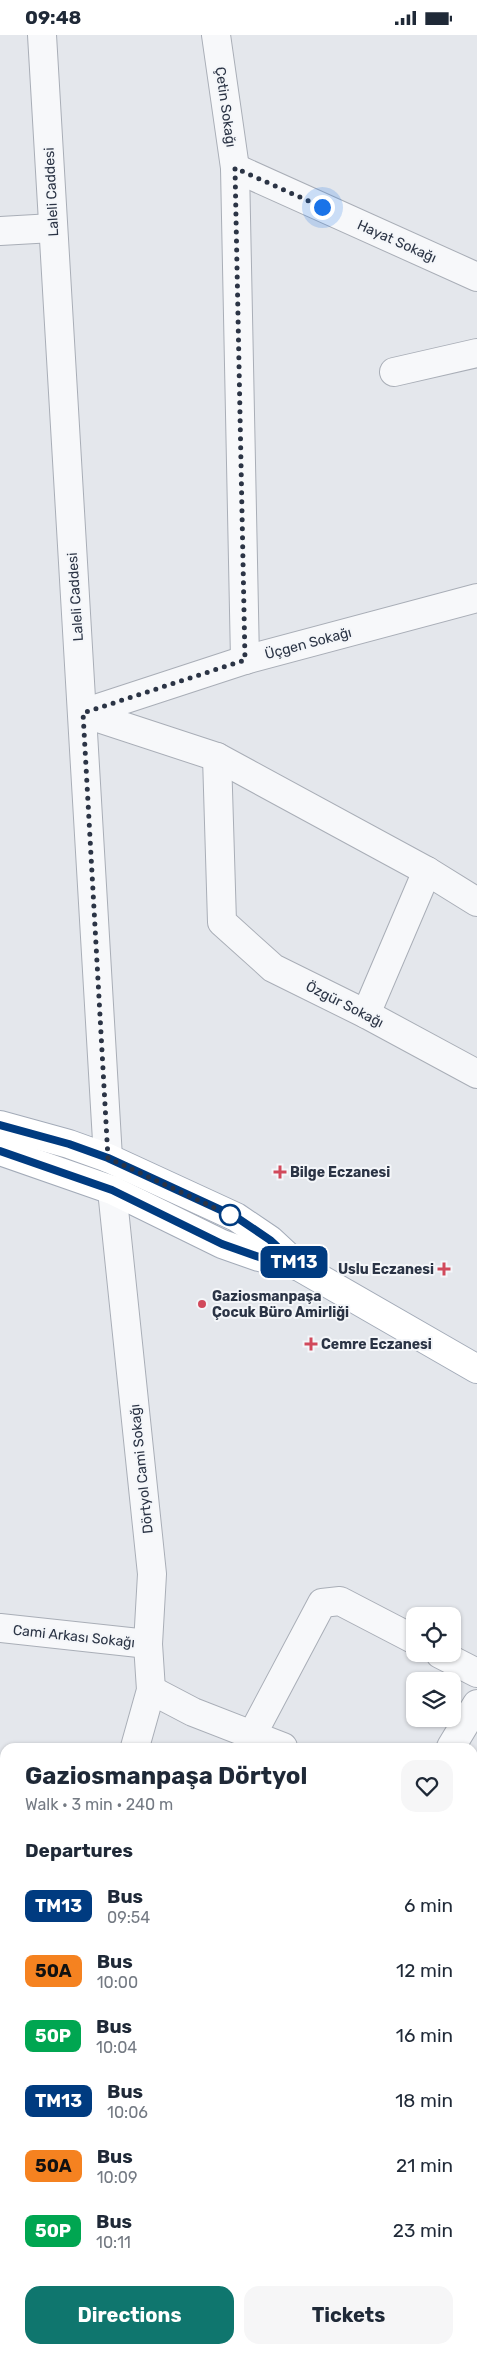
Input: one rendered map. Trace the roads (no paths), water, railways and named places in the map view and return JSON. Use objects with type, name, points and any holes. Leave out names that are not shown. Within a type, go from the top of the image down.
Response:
[{"type":"main road","points":[[0,1125],[69,1144],[108,1158],[236,1217],[270,1240],[298,1266],[477,1369]]},
{"type":"main road","points":[[0,1151],[112,1190],[222,1244],[259,1257],[298,1266]]},
{"type":"main road","points":[[108,1158],[112,1190]]},
{"type":"street","name":"Laleli Caddesi","points":[[42,35],[108,1158]]},
{"type":"street","name":"Çetin Sokağı","points":[[216,35],[235,168],[245,660]]},
{"type":"street","name":"Hayat Sokağı","points":[[235,168],[477,277]]},
{"type":"street","points":[[0,231],[52,228]]},
{"type":"street","points":[[394,372],[477,353]]},
{"type":"street","name":"Üçgen Sokağı","points":[[83,713],[245,660],[477,598]]},
{"type":"street","points":[[83,713],[217,757],[427,871],[477,902]]},
{"type":"street","name":"Özgür Sokağı","points":[[217,757],[222,922],[272,968],[366,1014],[477,1074]]},
{"type":"street","points":[[366,1014],[427,871]]},
{"type":"street","name":"Dörtyol Cami Sokağı","points":[[112,1190],[152,1574],[148,1644],[151,1690],[136,1743]]},
{"type":"street","points":[[252,1735],[322,1603],[340,1601],[406,1636]]},
{"type":"street","name":"Cami Arkası Sokağı","points":[[0,1628],[148,1644]]},
{"type":"street","points":[[456,1662],[477,1673]]},
{"type":"street","points":[[151,1690],[193,1712],[273,1743]]},
{"type":"street","points":[[453,1743],[477,1704]]},
{"type":"place","name":"Bilge Eczanesi","points":[[280,1172]]},
{"type":"place","name":"Uslu Eczanesi","points":[[444,1269]]},
{"type":"place","name":"Gaziosmanpaşa Çocuk Büro Amirliği","points":[[202,1304]]},
{"type":"place","name":"Cemre Eczanesi","points":[[311,1344]]}]
